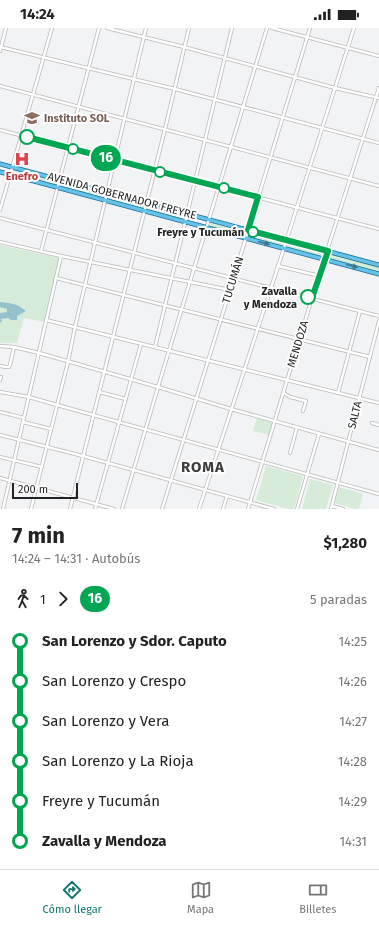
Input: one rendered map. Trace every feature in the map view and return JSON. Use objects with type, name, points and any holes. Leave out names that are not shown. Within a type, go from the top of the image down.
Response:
[{"type":"main road","name":"AVENIDA GOBERNADOR FREYRE","points":[[0,164],[379,265]]},
{"type":"main road","name":"AVENIDA GOBERNADOR FREYRE","points":[[0,172],[379,274]]},
{"type":"street","points":[[6,28],[0,48],[175,89],[379,143]]},
{"type":"street","points":[[0,210],[52,28]]},
{"type":"street","points":[[41,251],[100,28]]},
{"type":"street","points":[[107,28],[378,98]]},
{"type":"street","points":[[31,509],[68,362],[146,28]]},
{"type":"street","points":[[70,509],[145,212],[189,28]]},
{"type":"street","points":[[155,347],[232,28]]},
{"type":"street","points":[[122,509],[267,28]]},
{"type":"street","points":[[272,28],[379,56]]},
{"type":"street","name":"TUCUMÁN","points":[[162,509],[310,28]]},
{"type":"street","points":[[199,509],[354,28]]},
{"type":"street","points":[[0,86],[379,186]]},
{"type":"street","name":"MENDOZA","points":[[248,509],[312,298],[350,178],[378,98],[379,88]]},
{"type":"street","points":[[0,130],[379,229]]},
{"type":"street","points":[[0,218],[379,316]]},
{"type":"street","points":[[0,242],[61,256],[230,290]]},
{"type":"street","points":[[3,509],[61,256]]},
{"type":"street","points":[[278,266],[320,276]]},
{"type":"street","points":[[56,278],[370,357]]},
{"type":"street","points":[[338,393],[360,311]]},
{"type":"street","points":[[46,320],[379,403]]},
{"type":"street","name":"SALTA","points":[[331,507],[379,321]]},
{"type":"street","points":[[95,509],[141,344]]},
{"type":"street","points":[[0,346],[14,347],[39,353],[297,428],[379,450]]},
{"type":"street","points":[[0,366],[9,367],[14,347]]},
{"type":"street","points":[[0,392],[29,397],[379,494]]},
{"type":"street","points":[[99,392],[126,399]]},
{"type":"street","points":[[284,393],[290,397],[306,401],[303,411]]},
{"type":"street","points":[[0,412],[24,418]]},
{"type":"street","points":[[23,422],[51,428]]},
{"type":"street","points":[[372,423],[379,425]]},
{"type":"street","points":[[290,453],[297,428]]},
{"type":"street","points":[[297,509],[319,434]]},
{"type":"street","points":[[0,435],[46,446],[274,509]]},
{"type":"street","points":[[0,456],[42,467]]},
{"type":"street","points":[[0,478],[114,509]]},
{"type":"street","points":[[223,509],[227,496]]},
{"type":"street","points":[[331,507],[343,509]]},
{"type":"green space","points":[[15,170],[53,181],[55,184],[52,185],[14,175]]},
{"type":"green space","points":[[63,183],[102,193],[104,195],[100,198],[63,187]]},
{"type":"green space","points":[[110,196],[143,204],[143,206],[140,208],[110,200]]},
{"type":"green space","points":[[152,206],[183,214],[183,216],[180,219],[150,211],[149,207]]},
{"type":"green space","points":[[212,223],[244,231],[245,233],[242,235],[212,228],[210,226]]},
{"type":"green space","points":[[251,233],[283,241],[284,243],[281,245],[251,238],[249,236]]},
{"type":"green space","points":[[290,244],[323,251],[323,254],[321,256],[291,249],[289,247]]},
{"type":"green space","points":[[0,245],[59,258],[46,322],[24,318],[17,343],[0,343]]},
{"type":"green space","points":[[330,253],[379,266],[379,272],[330,259],[328,257]]},
{"type":"green space","points":[[257,417],[273,422],[269,435],[253,431]]},
{"type":"green space","points":[[266,466],[303,476],[294,509],[288,509],[256,500]]},
{"type":"green space","points":[[310,479],[333,485],[326,509],[302,509]]},
{"type":"green space","points":[[339,487],[363,494],[359,509],[354,509],[335,503]]},
{"type":"water","points":[[0,302],[14,304],[26,311],[17,316],[17,320],[11,320],[8,318],[1,319],[2,321],[0,323],[0,313],[7,312],[7,309],[0,307]]},
{"type":"bus line","name":"16","points":[[27,137],[258,197],[248,230],[328,251],[312,298],[308,297]]},
{"type":"place","name":"Instituto SOL","points":[[32,118]]},
{"type":"place","name":"Enefro","points":[[22,159]]},
{"type":"place","name":"Freyre y Tucumán","points":[[253,232]]},
{"type":"place","name":"Zavalla y Mendoza","points":[[308,297]]},
{"type":"district","name":"ROMA","points":[[203,467]]}]
